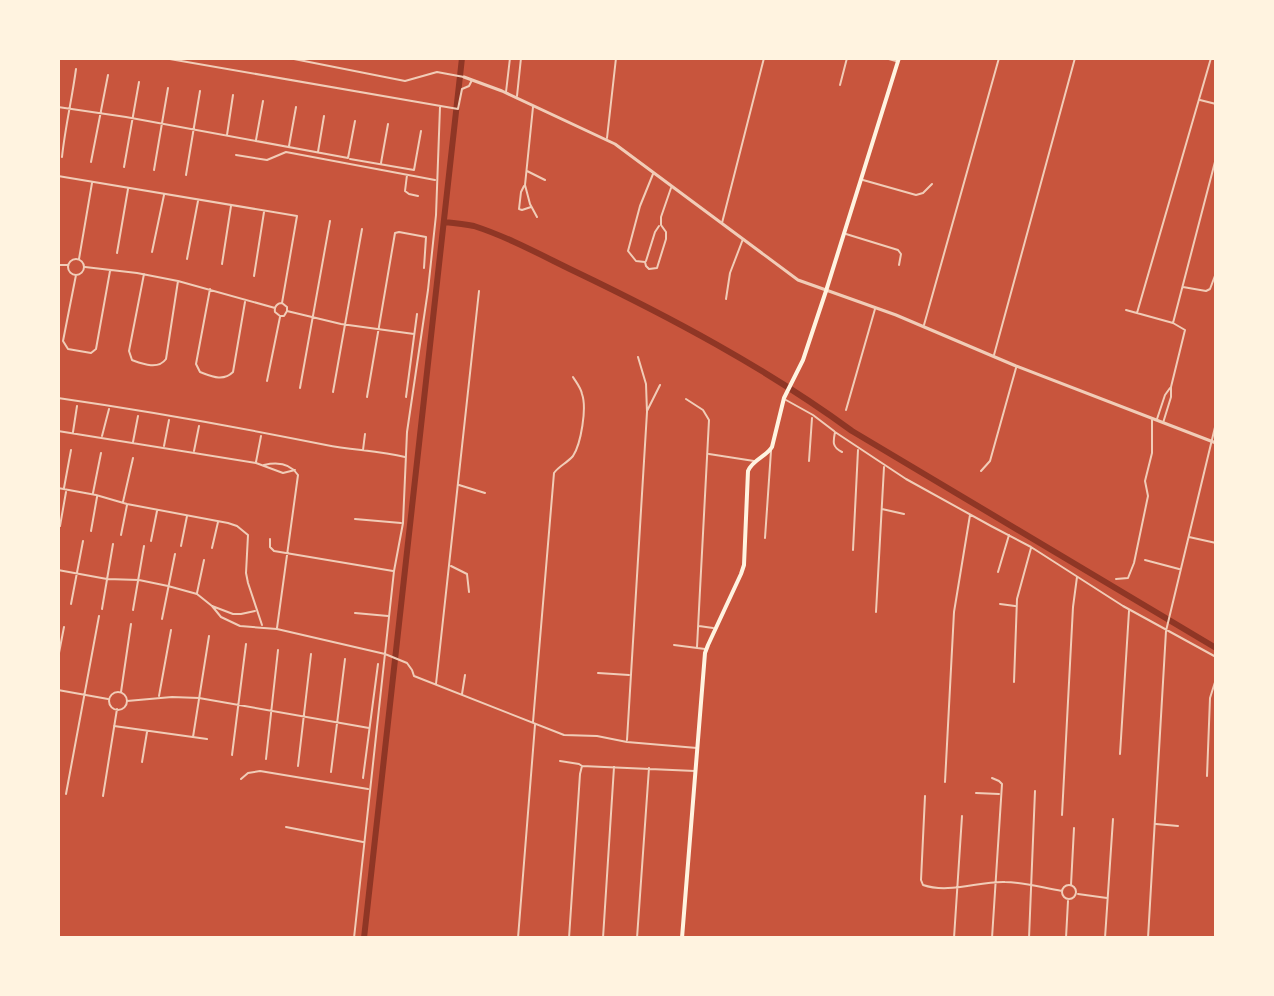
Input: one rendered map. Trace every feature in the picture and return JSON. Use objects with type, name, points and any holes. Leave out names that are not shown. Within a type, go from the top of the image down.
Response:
[{"type":"main road","points":[[682,938],[706,649],[739,582],[744,565],[748,471],[754,461],[771,450],[785,398],[797,375],[826,291],[898,60]]},
{"type":"street","points":[[164,58],[458,109],[462,89],[469,86],[473,79]]},
{"type":"street","points":[[289,58],[405,81],[437,72],[473,79],[607,140],[798,280],[923,326],[1016,366],[1214,442]]},
{"type":"street","points":[[506,93],[510,58]]},
{"type":"street","points":[[516,98],[521,58]]},
{"type":"street","points":[[607,140],[616,58]]},
{"type":"street","points":[[722,224],[764,58]]},
{"type":"street","points":[[840,85],[847,58]]},
{"type":"street","points":[[885,58],[898,60]]},
{"type":"street","points":[[923,326],[999,58]]},
{"type":"street","points":[[994,356],[1075,58]]},
{"type":"street","points":[[1137,313],[1211,58]]},
{"type":"street","points":[[62,157],[76,69]]},
{"type":"street","points":[[91,162],[108,75]]},
{"type":"street","points":[[124,167],[139,82]]},
{"type":"street","points":[[154,170],[168,88]]},
{"type":"street","points":[[186,175],[200,91]]},
{"type":"street","points":[[227,136],[233,95]]},
{"type":"street","points":[[1199,100],[1216,104]]},
{"type":"street","points":[[255,141],[263,101]]},
{"type":"street","points":[[534,105],[525,185],[537,217]]},
{"type":"street","points":[[58,107],[414,170],[421,131]]},
{"type":"street","points":[[289,147],[296,107]]},
{"type":"street","points":[[354,938],[394,571],[403,523],[407,432],[436,215],[442,107]]},
{"type":"street","points":[[318,153],[324,116]]},
{"type":"street","points":[[348,158],[355,121]]},
{"type":"street","points":[[380,164],[388,124]]},
{"type":"street","points":[[58,130],[64,131]]},
{"type":"street","points":[[236,155],[267,160],[286,152],[436,180]]},
{"type":"street","points":[[1173,323],[1216,158]]},
{"type":"street","points":[[526,170],[545,180]]},
{"type":"street","points":[[645,262],[636,261],[628,251],[653,173]]},
{"type":"street","points":[[407,175],[405,191],[418,196]]},
{"type":"street","points":[[58,176],[297,216],[282,303]]},
{"type":"street","points":[[860,179],[916,195],[932,184]]},
{"type":"street","points":[[79,259],[92,182]]},
{"type":"street","points":[[525,185],[519,209],[531,207]]},
{"type":"street","points":[[661,225],[666,239],[657,268],[653,270],[647,268],[645,262],[655,232],[661,225],[672,187]]},
{"type":"street","points":[[117,253],[128,188]]},
{"type":"street","points":[[152,252],[164,194]]},
{"type":"street","points":[[187,259],[198,199]]},
{"type":"street","points":[[222,264],[231,205]]},
{"type":"street","points":[[254,276],[264,210]]},
{"type":"street","points":[[300,388],[330,221]]},
{"type":"street","points":[[333,392],[362,229]]},
{"type":"street","points":[[367,397],[395,233],[426,237],[424,268]]},
{"type":"street","points":[[844,233],[898,250],[901,254],[899,265]]},
{"type":"street","points":[[726,299],[730,273],[743,239]]},
{"type":"street","points":[[68,265],[73,259],[79,259],[85,267]]},
{"type":"street","points":[[58,265],[68,265]]},
{"type":"street","points":[[68,265],[71,273],[76,275]]},
{"type":"street","points":[[85,267],[178,281],[275,308]]},
{"type":"street","points":[[76,275],[85,267]]},
{"type":"street","points":[[76,275],[63,341],[68,349],[91,353],[96,349],[111,270]]},
{"type":"street","points":[[1182,287],[1206,291],[1213,285],[1216,273]]},
{"type":"street","points":[[144,274],[129,351],[132,360],[145,365],[163,364],[166,359],[178,281]]},
{"type":"street","points":[[210,289],[196,364],[200,372],[221,378],[233,372],[245,300]]},
{"type":"street","points":[[436,685],[479,291]]},
{"type":"street","points":[[275,308],[282,303]]},
{"type":"street","points":[[280,316],[287,311],[282,303]]},
{"type":"street","points":[[275,308],[280,316]]},
{"type":"street","points":[[846,410],[875,308]]},
{"type":"street","points":[[1126,310],[1184,328],[1163,423]]},
{"type":"street","points":[[287,311],[345,325],[414,334]]},
{"type":"street","points":[[406,397],[417,314]]},
{"type":"street","points":[[267,381],[280,316]]},
{"type":"street","points":[[627,742],[647,412],[646,384],[638,357]]},
{"type":"street","points":[[981,471],[990,461],[1016,366]]},
{"type":"street","points":[[518,938],[554,473],[577,449],[583,419],[582,392],[573,377]]},
{"type":"street","points":[[647,412],[660,385]]},
{"type":"street","points":[[1116,579],[1128,578],[1134,563],[1148,496],[1145,481],[1155,420],[1171,387]]},
{"type":"street","points":[[58,398],[406,457]]},
{"type":"street","points":[[785,398],[884,465],[1031,547],[1129,610],[1216,657]]},
{"type":"street","points":[[686,399],[703,410],[709,420],[697,647]]},
{"type":"street","points":[[1163,402],[1169,404]]},
{"type":"street","points":[[73,433],[77,406]]},
{"type":"street","points":[[102,438],[109,409]]},
{"type":"street","points":[[809,461],[813,415]]},
{"type":"street","points":[[133,443],[138,416]]},
{"type":"street","points":[[164,448],[169,420]]},
{"type":"street","points":[[1148,938],[1167,629],[1214,442],[1216,423]]},
{"type":"street","points":[[194,453],[199,426]]},
{"type":"street","points":[[58,431],[256,463],[283,473],[295,470]]},
{"type":"street","points":[[835,432],[834,447],[842,452]]},
{"type":"street","points":[[362,451],[365,434]]},
{"type":"street","points":[[256,463],[261,436]]},
{"type":"street","points":[[853,550],[858,449]]},
{"type":"street","points":[[60,526],[71,450]]},
{"type":"street","points":[[765,538],[771,450]]},
{"type":"street","points":[[91,531],[101,453]]},
{"type":"street","points":[[708,454],[754,461]]},
{"type":"street","points":[[121,535],[133,458]]},
{"type":"street","points":[[263,465],[282,463],[298,475],[277,629]]},
{"type":"street","points":[[876,612],[884,465]]},
{"type":"street","points":[[459,485],[485,493]]},
{"type":"street","points":[[58,488],[237,526],[248,535],[246,573],[263,627]]},
{"type":"street","points":[[882,509],[904,514]]},
{"type":"street","points":[[151,541],[157,510]]},
{"type":"street","points":[[945,782],[954,612],[970,514]]},
{"type":"street","points":[[181,546],[187,515]]},
{"type":"street","points":[[355,519],[403,523]]},
{"type":"street","points":[[212,548],[218,521]]},
{"type":"street","points":[[998,572],[1009,535]]},
{"type":"street","points":[[1188,537],[1216,543]]},
{"type":"street","points":[[270,539],[272,549],[287,553],[394,571]]},
{"type":"street","points":[[71,604],[83,541]]},
{"type":"street","points":[[102,609],[113,544]]},
{"type":"street","points":[[133,610],[144,546]]},
{"type":"street","points":[[1014,682],[1019,590],[1031,547]]},
{"type":"street","points":[[162,619],[175,554]]},
{"type":"street","points":[[197,594],[204,560]]},
{"type":"street","points":[[1145,560],[1181,569]]},
{"type":"street","points":[[450,565],[465,571],[469,592]]},
{"type":"street","points":[[58,570],[168,586],[197,594],[221,617],[234,624],[277,629],[387,654],[410,666],[414,676],[564,735],[698,748]]},
{"type":"street","points":[[1062,815],[1073,607],[1078,576]]},
{"type":"street","points":[[1000,604],[1017,606]]},
{"type":"street","points":[[212,606],[233,614],[256,611]]},
{"type":"street","points":[[1120,754],[1129,610]]},
{"type":"street","points":[[355,613],[389,616]]},
{"type":"street","points":[[66,794],[99,616]]},
{"type":"street","points":[[121,692],[131,624]]},
{"type":"street","points":[[698,626],[715,629]]},
{"type":"street","points":[[58,658],[64,627]]},
{"type":"street","points":[[158,697],[171,630]]},
{"type":"street","points":[[193,737],[209,636]]},
{"type":"street","points":[[232,755],[246,644]]},
{"type":"street","points":[[674,645],[706,649]]},
{"type":"street","points":[[266,759],[278,650]]},
{"type":"street","points":[[298,766],[311,654]]},
{"type":"street","points":[[331,772],[345,659]]},
{"type":"street","points":[[363,778],[378,664]]},
{"type":"street","points":[[598,673],[631,676]]},
{"type":"street","points":[[461,695],[465,675]]},
{"type":"street","points":[[1207,776],[1209,706],[1216,679]]},
{"type":"street","points":[[58,690],[109,699]]},
{"type":"street","points":[[109,699],[114,693],[121,692]]},
{"type":"street","points":[[109,699],[111,706],[117,709],[124,707],[127,701],[121,692]]},
{"type":"street","points":[[127,701],[158,697],[199,698],[369,728]]},
{"type":"street","points":[[103,796],[117,709]]},
{"type":"street","points":[[114,726],[207,739]]},
{"type":"street","points":[[142,762],[147,731]]},
{"type":"street","points":[[560,761],[582,766],[696,771]]},
{"type":"street","points":[[569,938],[582,766]]},
{"type":"street","points":[[603,938],[614,767]]},
{"type":"street","points":[[637,938],[649,768]]},
{"type":"street","points":[[241,779],[248,773],[260,771],[369,789]]},
{"type":"street","points":[[992,778],[1001,783],[992,938]]},
{"type":"street","points":[[1029,938],[1035,791]]},
{"type":"street","points":[[976,793],[1001,794]]},
{"type":"street","points":[[925,796],[921,883],[926,887],[996,882],[1062,891]]},
{"type":"street","points":[[954,938],[962,816]]},
{"type":"street","points":[[1105,938],[1113,819]]},
{"type":"street","points":[[1155,824],[1178,826]]},
{"type":"street","points":[[286,827],[364,842]]},
{"type":"street","points":[[1071,885],[1074,828]]},
{"type":"street","points":[[1062,891],[1065,886],[1071,885]]},
{"type":"street","points":[[1071,885],[1077,893]]},
{"type":"street","points":[[1062,891],[1068,899],[1077,893]]},
{"type":"street","points":[[1077,893],[1108,898]]},
{"type":"street","points":[[1066,938],[1068,899]]},
{"type":"waterway","points":[[364,938],[462,58]]},
{"type":"waterway","points":[[444,222],[474,226],[512,241],[717,345],[786,386],[852,431],[1216,648]]}]
